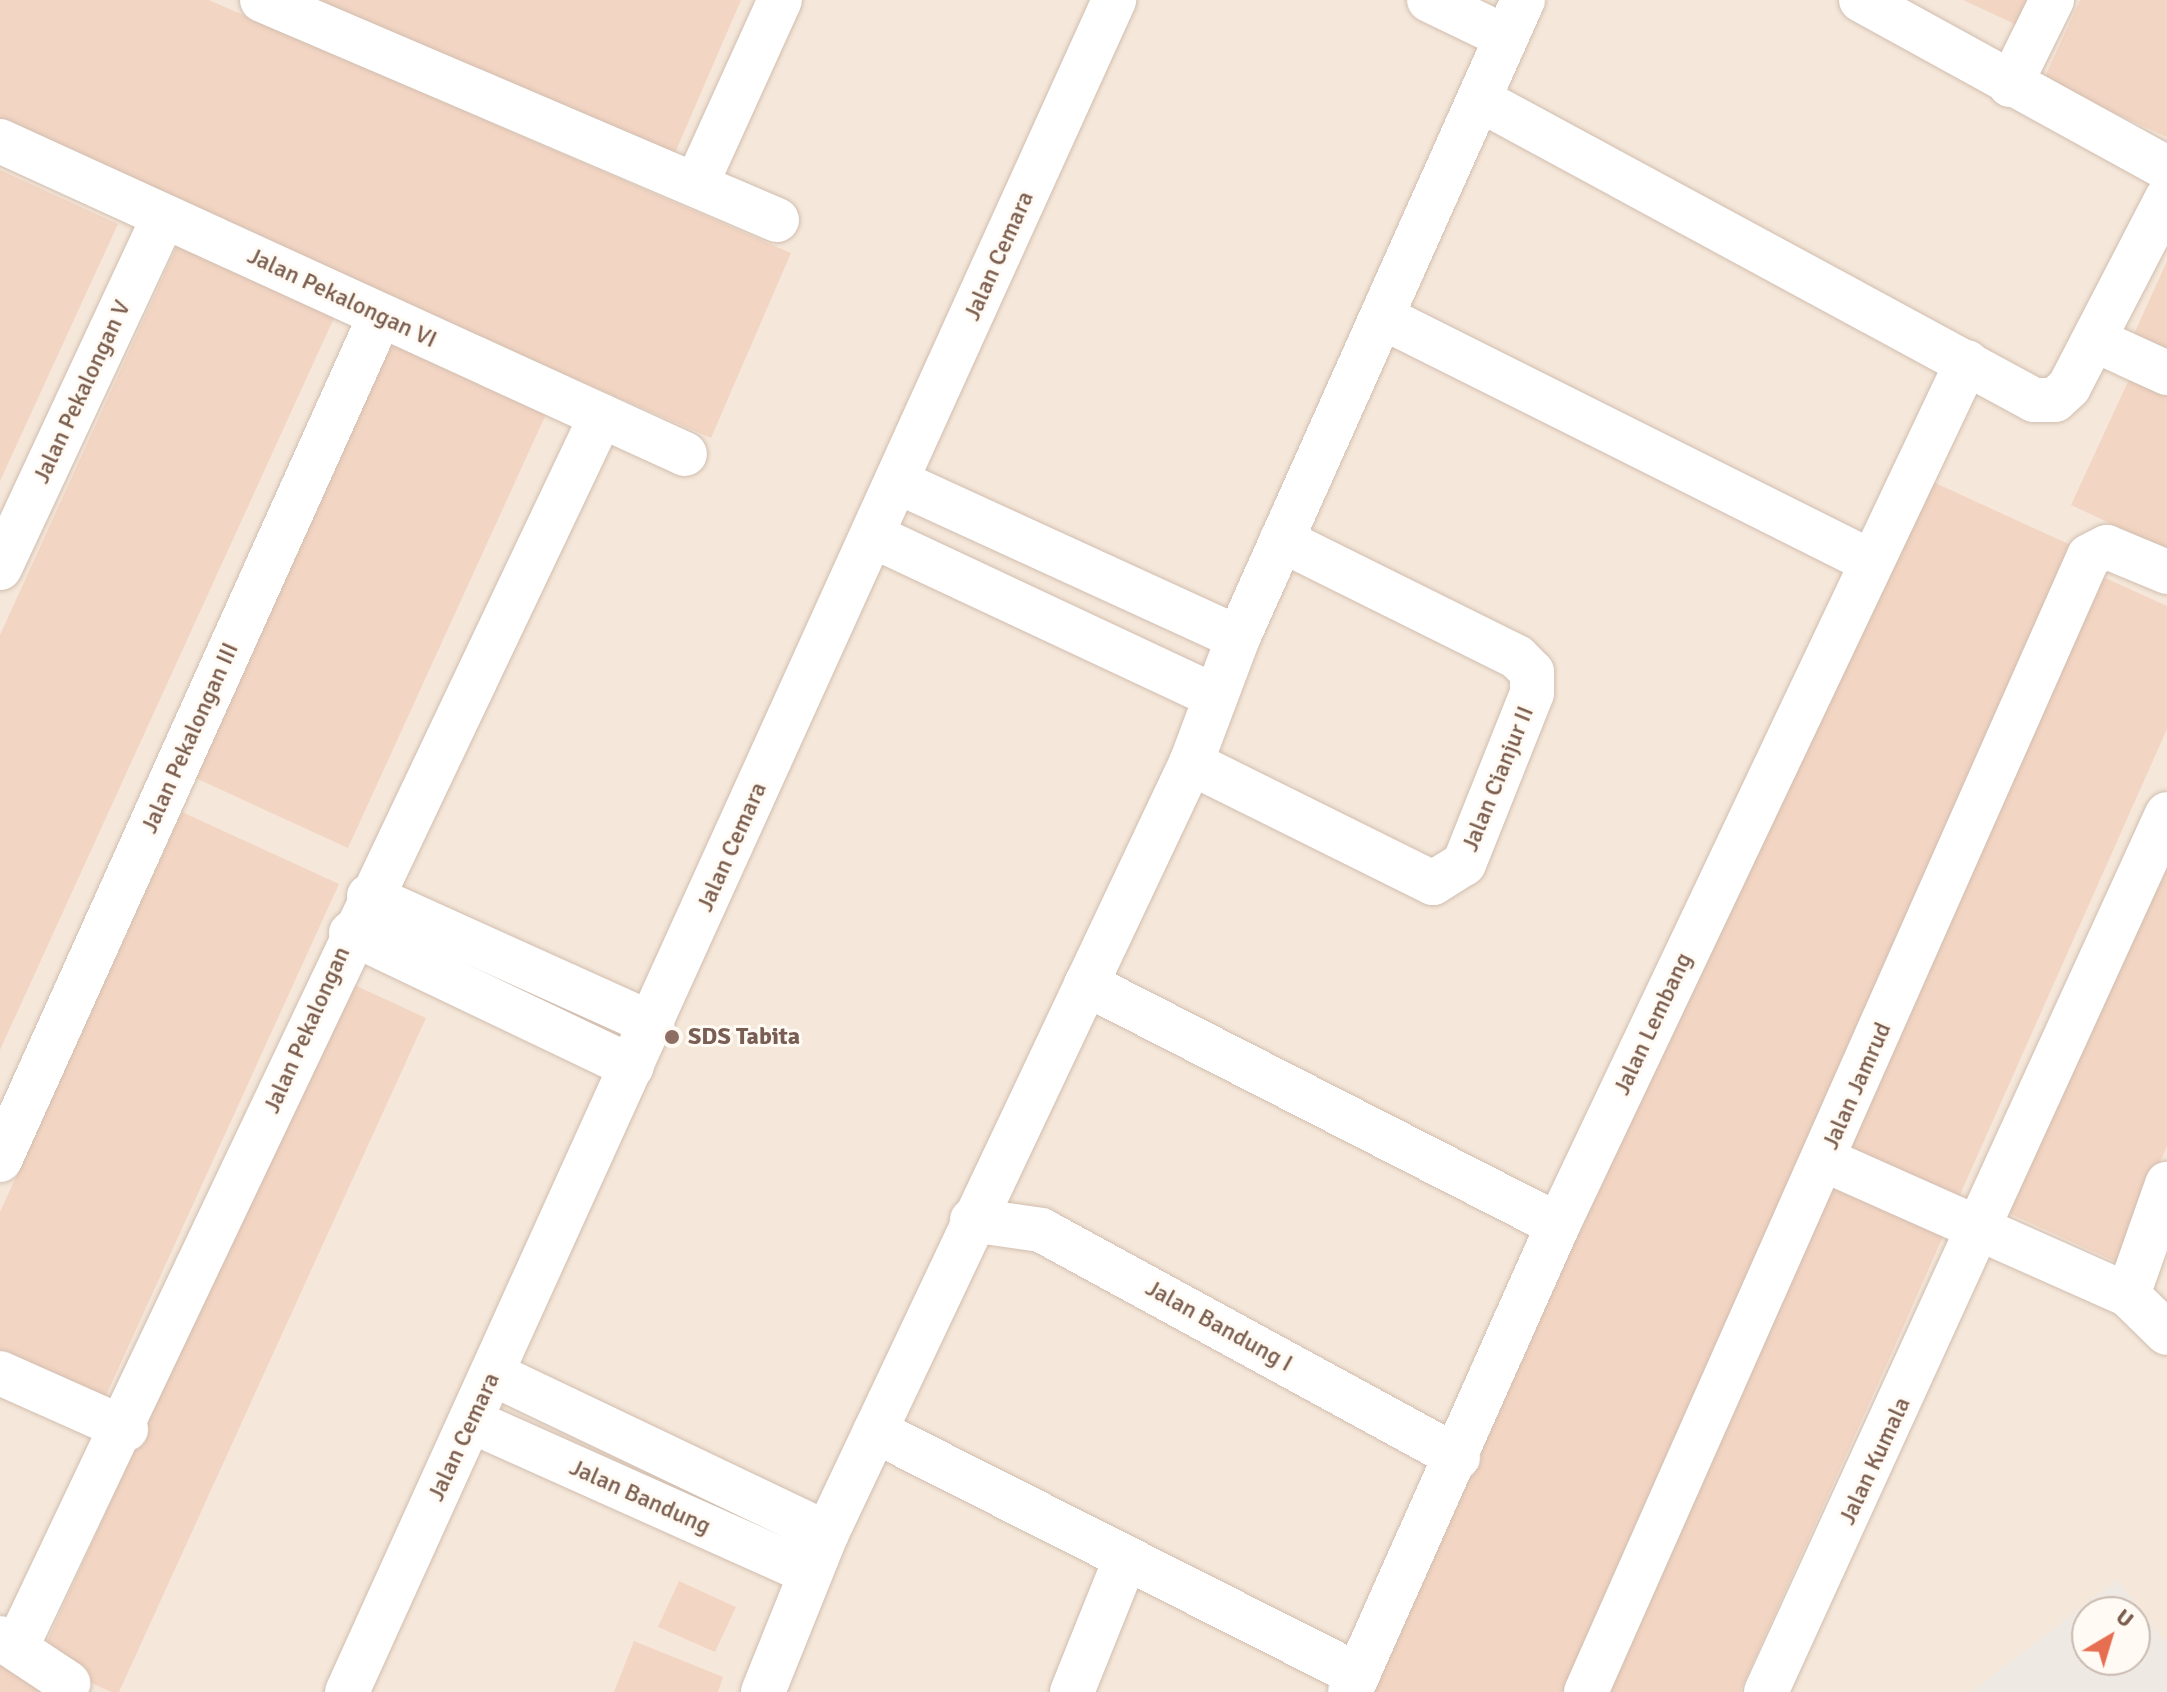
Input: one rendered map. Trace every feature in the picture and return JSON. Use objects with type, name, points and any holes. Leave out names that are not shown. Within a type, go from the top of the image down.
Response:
[{"type":"street","points":[[262,0],[777,220]]},
{"type":"street","points":[[696,185],[780,0]]},
{"type":"street","name":"Jalan Cemara","points":[[347,1692],[1114,0]]},
{"type":"street","points":[[763,1692],[809,1572],[972,1220],[1191,763],[1213,695],[1482,101],[1515,18],[1429,0]]},
{"type":"street","points":[[1861,0],[2010,85],[2167,168]]},
{"type":"street","points":[[2010,85],[2052,0]]},
{"type":"street","points":[[1482,101],[2034,400],[2055,400],[2097,341],[2167,198]]},
{"type":"street","name":"Jalan Pekalongan VI","points":[[0,141],[685,454]]},
{"type":"street","name":"Jalan Pekalongan V","points":[[0,568],[164,217]]},
{"type":"street","name":"Jalan Pekalongan III","points":[[0,1160],[380,316]]},
{"type":"street","points":[[1384,318],[1868,560]]},
{"type":"street","points":[[2097,341],[2167,373]]},
{"type":"street","name":"Jalan Lembang","points":[[1354,1683],[1458,1457],[1558,1225],[1868,560],[1967,362]]},
{"type":"street","name":"Jalan Pekalongan","points":[[9,1642],[126,1429],[360,914],[601,416]]},
{"type":"street","points":[[898,482],[1238,638]]},
{"type":"street","points":[[873,536],[1213,695]]},
{"type":"street","name":"Jalan Cianjur II","points":[[1191,763],[1433,883],[1464,864],[1532,693],[1532,672],[1517,657],[1281,540]]},
{"type":"street","name":"Jalan Jamrud","points":[[1586,1692],[1825,1160],[2089,556],[2107,547],[2167,572]]},
{"type":"street","name":"Jalan Kumala","points":[[1766,1692],[1982,1229],[2167,814]]},
{"type":"street","points":[[360,914],[652,1024]]},
{"type":"street","points":[[360,914],[632,1067]]},
{"type":"street","points":[[1086,984],[1558,1225]]},
{"type":"street","points":[[1825,1160],[2128,1295],[2167,1333]]},
{"type":"street","points":[[2128,1295],[2167,1184]]},
{"type":"street","name":"Jalan Bandung I","points":[[972,1220],[1041,1230],[1458,1457]]},
{"type":"street","points":[[0,1373],[126,1429]]},
{"type":"street","name":"Jalan Bandung","points":[[493,1374],[827,1533]]},
{"type":"street","name":"Jalan Bandung","points":[[471,1421],[809,1572]]},
{"type":"street","points":[[875,1431],[1354,1683]]},
{"type":"street","points":[[1072,1692],[1125,1560]]},
{"type":"street","points":[[9,1642],[68,1683]]},
{"type":"shaded area","points":[[0,0],[2167,0],[2167,1692],[0,1692]]},
{"type":"shaded area","points":[[2117,1580],[2130,1596],[2096,1596]]},
{"type":"shaded area","points":[[2071,1615],[2071,1676],[2151,1676],[2151,1624],[2167,1644],[2167,1692],[1971,1692]]},
{"type":"building","points":[[0,0],[209,0],[791,253],[711,438],[0,129]]},
{"type":"building","points":[[305,0],[741,0],[672,160]]},
{"type":"building","points":[[1963,0],[2030,0],[2019,26]]},
{"type":"building","points":[[2080,0],[2167,0],[2167,137],[2043,81]]},
{"type":"building","points":[[0,170],[118,224],[0,481]]},
{"type":"building","points":[[177,246],[334,318],[0,1050],[0,635]]},
{"type":"building","points":[[2167,261],[2167,349],[2134,334]]},
{"type":"building","points":[[390,340],[547,412],[348,848],[191,776]]},
{"type":"building","points":[[2131,375],[2167,392],[2167,550],[2071,505]]},
{"type":"building","points":[[1920,476],[2086,552],[1567,1692],[1366,1692]]},
{"type":"building","points":[[2101,576],[2167,606],[2167,729],[1959,1197],[1847,1147]]},
{"type":"building","points":[[182,812],[339,884],[103,1402],[0,1355],[0,1212]]},
{"type":"building","points":[[2167,847],[2167,1146],[2116,1262],[2004,1211]]},
{"type":"building","points":[[348,982],[426,1018],[119,1692],[111,1692],[39,1659]]},
{"type":"building","points":[[1835,1177],[1947,1227],[1894,1348],[1740,1692],[1607,1692]]},
{"type":"building","points":[[679,1581],[736,1607],[715,1652],[658,1627]]},
{"type":"building","points":[[634,1641],[723,1677],[718,1692],[614,1692]]},
{"type":"building","points":[[0,1658],[78,1692],[0,1692]]},
{"type":"place","name":"SDS Tabita","points":[[672,1037]]}]
